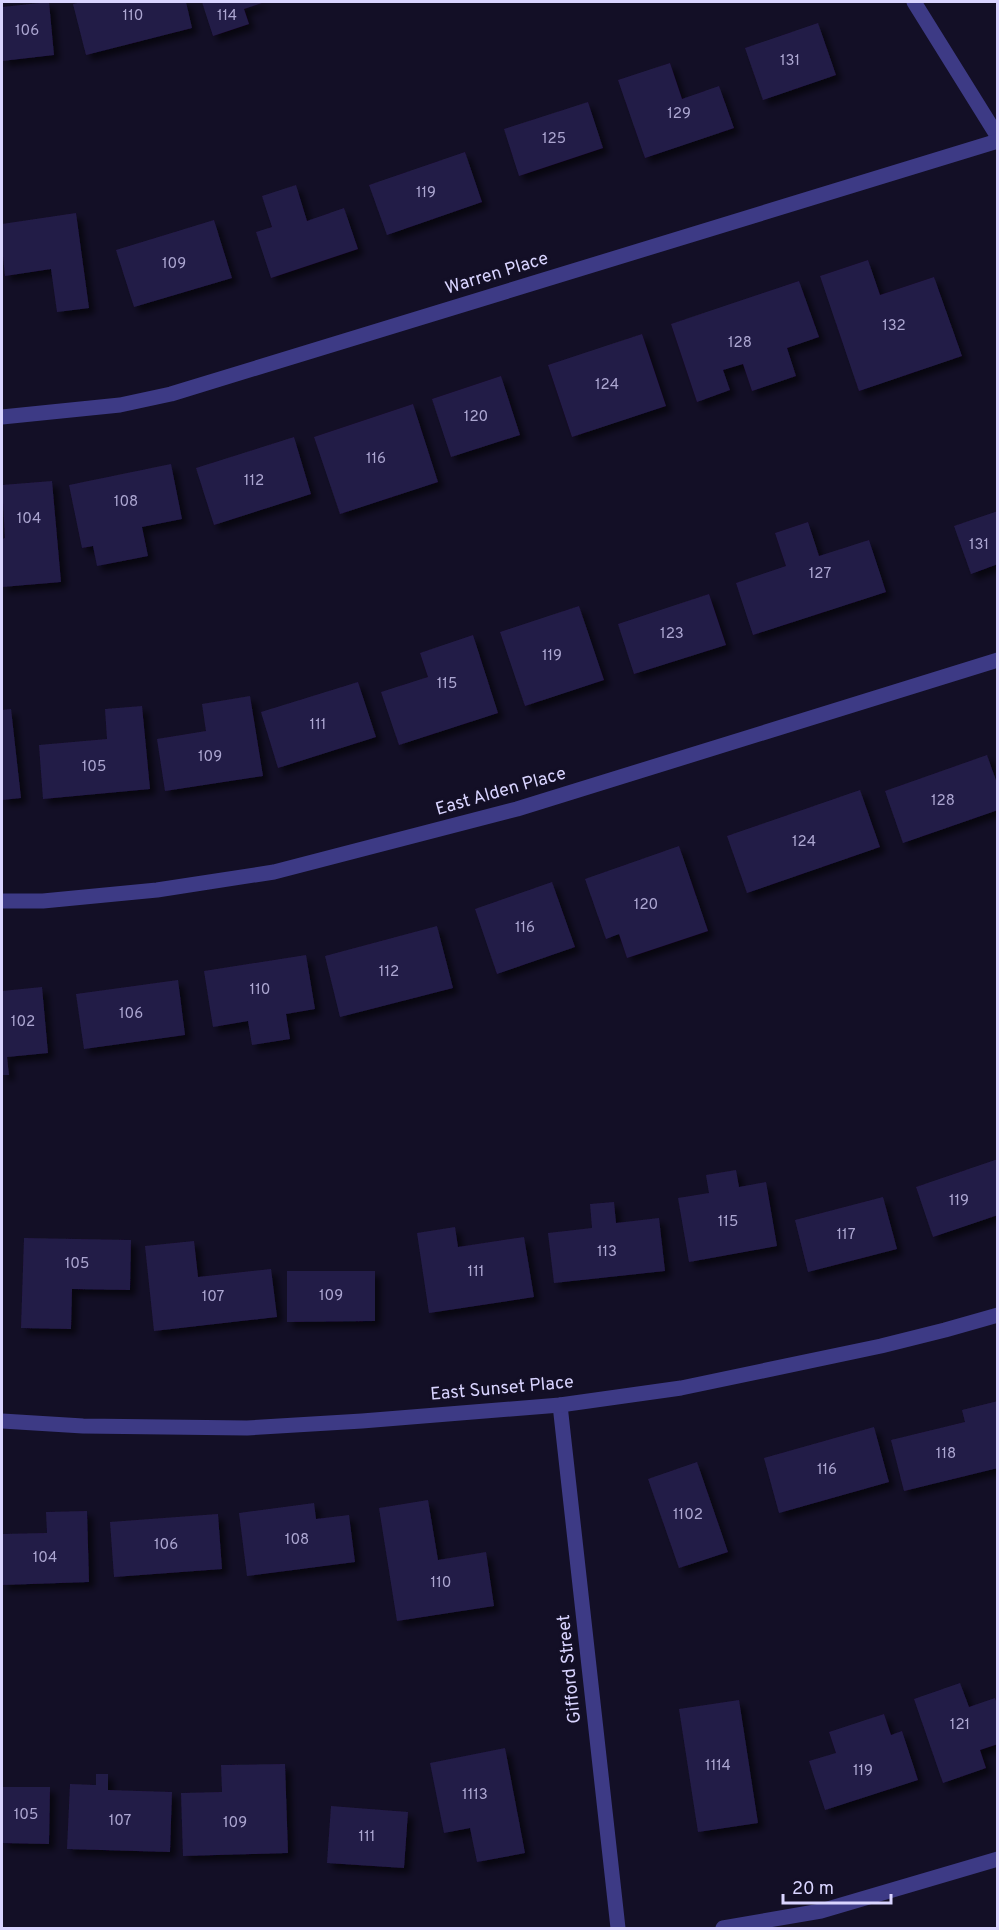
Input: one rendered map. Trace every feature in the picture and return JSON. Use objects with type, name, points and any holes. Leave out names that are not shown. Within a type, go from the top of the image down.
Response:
[{"type":"street","points":[[914,2],[998,139]]},
{"type":"street","name":"Warren Place","points":[[2,417],[120,405],[171,394],[998,139]]},
{"type":"street","name":"East Alden Place","points":[[2,901],[43,901],[157,890],[274,872],[517,809],[998,660]]},
{"type":"street","name":"East Sunset Place","points":[[2,1420],[83,1426],[247,1428],[560,1405],[692,1386],[881,1346],[998,1315]]},
{"type":"street","name":"Gifford Street","points":[[560,1405],[618,1929]]},
{"type":"street","points":[[723,1929],[821,1911],[998,1859]]},
{"type":"building","points":[[49,2],[54,55],[2,61],[2,7]]},
{"type":"building","points":[[82,2],[186,2],[192,28],[86,55],[73,4]]},
{"type":"building","points":[[202,2],[265,2],[244,9],[249,24],[213,36]]},
{"type":"building","points":[[818,23],[836,75],[763,100],[745,48]]},
{"type":"building","points":[[670,63],[682,99],[719,86],[734,128],[645,158],[618,80]]},
{"type":"building","points":[[588,102],[603,148],[519,176],[504,129]]},
{"type":"building","points":[[465,152],[482,202],[387,235],[369,185]]},
{"type":"building","points":[[296,185],[307,221],[344,208],[358,249],[271,278],[256,232],[272,227],[262,196]]},
{"type":"building","points":[[76,213],[89,308],[57,312],[51,269],[5,276],[2,224]]},
{"type":"building","points":[[214,220],[232,278],[134,307],[116,250]]},
{"type":"building","points":[[868,260],[880,295],[934,277],[962,356],[859,391],[820,276]]},
{"type":"building","points":[[799,281],[819,337],[787,348],[796,376],[752,391],[743,364],[723,370],[730,390],[697,402],[671,324]]},
{"type":"building","points":[[642,334],[666,406],[572,437],[548,365]]},
{"type":"building","points":[[501,376],[520,435],[451,457],[432,399]]},
{"type":"building","points":[[413,404],[438,482],[340,514],[314,437]]},
{"type":"building","points":[[294,437],[311,494],[214,525],[196,468]]},
{"type":"building","points":[[171,464],[182,519],[142,527],[148,556],[97,566],[93,546],[82,548],[69,485]]},
{"type":"building","points":[[52,481],[61,582],[2,587],[2,539],[5,538],[2,485]]},
{"type":"building","points":[[998,511],[998,564],[971,574],[954,526]]},
{"type":"building","points":[[808,522],[819,556],[869,540],[886,592],[753,635],[736,583],[786,566],[775,533]]},
{"type":"building","points":[[709,594],[726,645],[634,674],[618,624]]},
{"type":"building","points":[[579,606],[604,680],[525,706],[500,632]]},
{"type":"building","points":[[473,635],[498,713],[399,745],[381,692],[428,677],[420,653]]},
{"type":"building","points":[[358,682],[376,737],[278,768],[261,712]]},
{"type":"building","points":[[250,696],[263,776],[165,791],[157,739],[206,731],[202,704]]},
{"type":"building","points":[[142,706],[150,789],[43,799],[39,745],[107,739],[105,709]]},
{"type":"building","points":[[11,709],[21,798],[2,800],[2,710]]},
{"type":"building","points":[[987,755],[998,786],[998,810],[903,843],[885,791]]},
{"type":"building","points":[[860,790],[880,847],[747,893],[727,836]]},
{"type":"building","points":[[679,846],[708,931],[627,958],[619,934],[606,939],[585,879]]},
{"type":"building","points":[[552,882],[575,947],[497,974],[475,909]]},
{"type":"building","points":[[437,926],[453,988],[340,1017],[325,956]]},
{"type":"building","points":[[306,955],[315,1009],[286,1014],[290,1039],[252,1045],[248,1021],[213,1027],[204,971]]},
{"type":"building","points":[[178,980],[185,1035],[84,1049],[76,994]]},
{"type":"building","points":[[42,987],[48,1053],[7,1057],[9,1075],[2,1075],[2,991]]},
{"type":"building","points":[[998,1159],[998,1215],[933,1237],[916,1187]]},
{"type":"building","points":[[736,1170],[739,1187],[766,1182],[777,1246],[689,1262],[678,1198],[709,1193],[706,1175]]},
{"type":"building","points":[[883,1197],[897,1249],[808,1272],[795,1220]]},
{"type":"building","points":[[614,1202],[616,1223],[659,1218],[665,1271],[554,1283],[548,1233],[592,1228],[590,1204]]},
{"type":"building","points":[[455,1227],[458,1247],[524,1237],[534,1297],[429,1313],[417,1233]]},
{"type":"building","points":[[24,1238],[131,1240],[130,1290],[72,1289],[71,1329],[21,1328]]},
{"type":"building","points":[[194,1241],[198,1277],[271,1269],[277,1317],[154,1331],[145,1246]]},
{"type":"building","points":[[287,1271],[375,1271],[375,1321],[287,1322]]},
{"type":"building","points":[[998,1401],[998,1468],[904,1491],[891,1440],[965,1422],[962,1410]]},
{"type":"building","points":[[874,1427],[889,1482],[779,1513],[764,1458]]},
{"type":"building","points":[[697,1462],[728,1552],[679,1568],[648,1479]]},
{"type":"building","points":[[428,1500],[438,1560],[486,1552],[494,1606],[397,1621],[379,1508]]},
{"type":"building","points":[[314,1503],[316,1519],[349,1515],[355,1562],[247,1576],[239,1513]]},
{"type":"building","points":[[87,1511],[89,1582],[2,1585],[2,1534],[47,1533],[46,1512]]},
{"type":"building","points":[[218,1514],[222,1569],[114,1577],[110,1522]]},
{"type":"building","points":[[960,1683],[969,1707],[995,1698],[998,1707],[998,1744],[980,1750],[986,1768],[943,1783],[914,1699]]},
{"type":"building","points":[[739,1700],[758,1823],[698,1832],[679,1709]]},
{"type":"building","points":[[884,1714],[891,1735],[902,1731],[918,1780],[825,1810],[809,1761],[836,1753],[829,1732]]},
{"type":"building","points":[[505,1748],[525,1853],[477,1862],[470,1828],[444,1833],[430,1763]]},
{"type":"building","points":[[285,1764],[288,1853],[183,1856],[181,1793],[222,1792],[221,1765]]},
{"type":"building","points":[[96,1774],[108,1774],[108,1790],[172,1792],[170,1852],[67,1849],[70,1784],[96,1785]]},
{"type":"building","points":[[2,1787],[50,1787],[49,1844],[2,1843]]},
{"type":"building","points":[[331,1806],[408,1812],[404,1868],[327,1863]]}]
